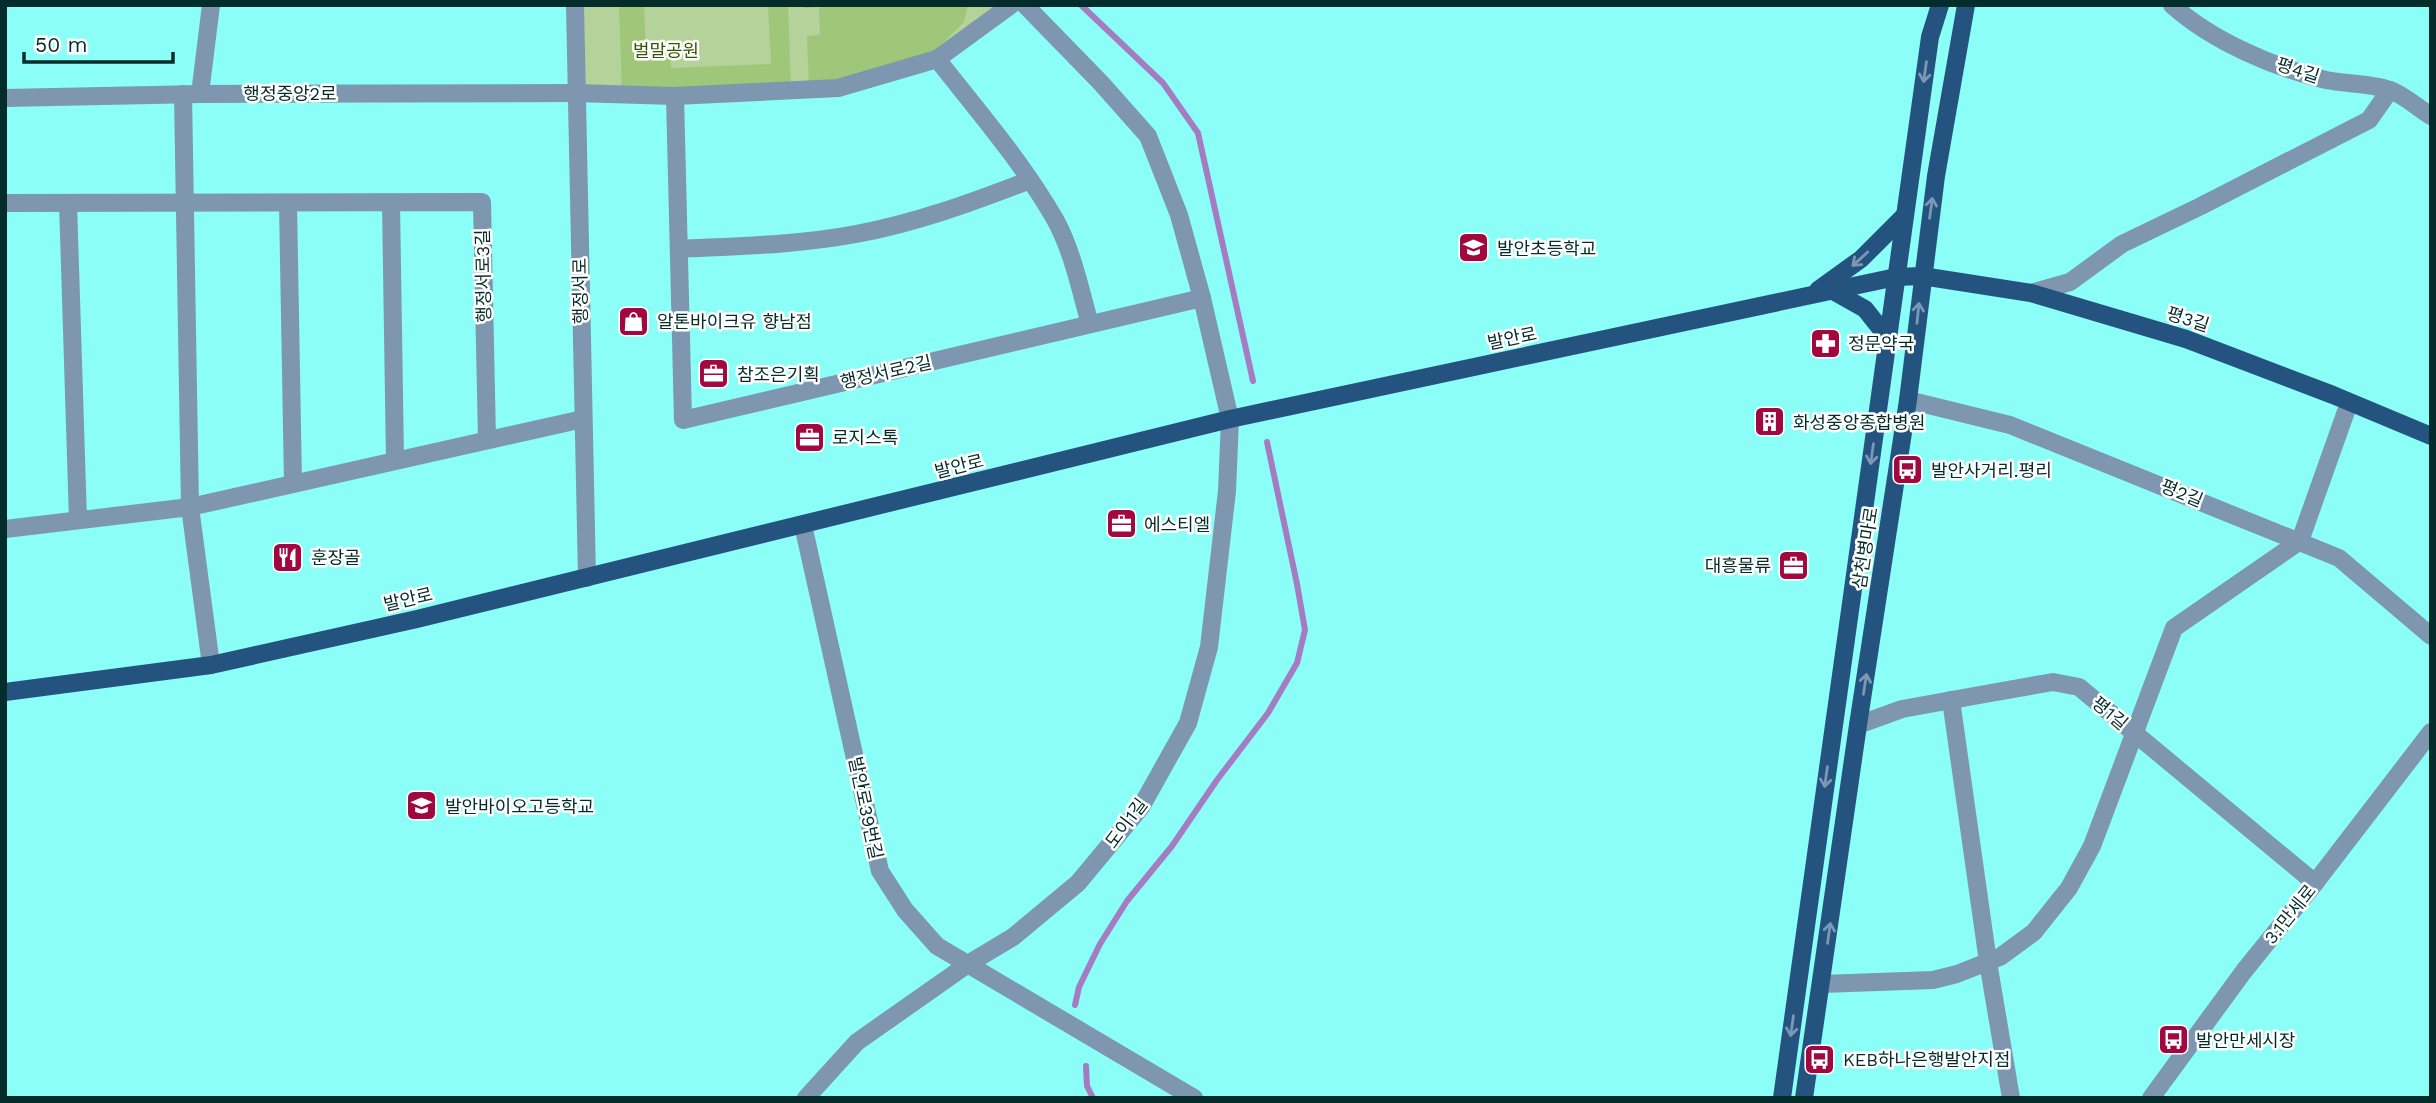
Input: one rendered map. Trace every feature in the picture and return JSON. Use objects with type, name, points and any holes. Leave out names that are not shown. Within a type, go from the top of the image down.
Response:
[{"type":"main road","name":"삼천병마로","points":[[1782,1098],[1930,37],[1940,5]]},
{"type":"main road","name":"삼천병마로","points":[[1804,1098],[1908,400],[1936,176],[1966,5]]},
{"type":"main road","points":[[1809,296],[1861,259],[1905,215]]},
{"type":"main road","name":"발안로","points":[[5,692],[211,665],[587,578],[1230,419],[1896,277],[1922,276]]},
{"type":"main road","name":"평3길","points":[[1922,276],[2031,293],[2186,339],[2431,436]]},
{"type":"main road","points":[[1833,291],[1865,309],[1888,338]]},
{"type":"street","points":[[211,5],[191,94],[185,203],[190,507],[211,665]]},
{"type":"street","name":"행정서로","points":[[575,5],[587,578]]},
{"type":"street","points":[[575,93],[675,96],[838,88],[937,59],[1011,5]]},
{"type":"street","points":[[1025,5],[1148,136],[1179,215],[1202,298],[1230,419]]},
{"type":"street","name":"평4길","points":[[2172,5],[2186,18],[2240,49],[2290,70],[2326,80],[2390,90],[2431,116]]},
{"type":"street","points":[[937,59],[1030,180],[1056,222],[1070,253],[1090,324]]},
{"type":"street","points":[[2031,293],[2070,282],[2122,244],[2368,120],[2390,90]]},
{"type":"street","name":"행정중앙2로","points":[[5,98],[191,94],[575,93]]},
{"type":"street","points":[[675,96],[679,249],[799,243],[857,234],[954,209],[1030,180]]},
{"type":"street","points":[[391,202],[395,460]]},
{"type":"street","name":"행정서로3길","points":[[5,203],[482,202],[487,440]]},
{"type":"street","points":[[68,203],[78,520]]},
{"type":"street","points":[[288,203],[293,484]]},
{"type":"street","name":"행정서로2길","points":[[679,249],[683,420],[1202,298]]},
{"type":"street","name":"평2길","points":[[1908,400],[2010,425],[2339,558],[2431,636]]},
{"type":"street","points":[[1822,984],[1933,980],[1957,974],[2000,957],[2034,932],[2069,888],[2092,846],[2136,735],[2174,628],[2300,541],[2349,403]]},
{"type":"street","points":[[5,529],[190,507],[583,419]]},
{"type":"street","name":"도이1길","points":[[806,1098],[857,1042],[968,964],[1013,937],[1078,883],[1141,807],[1188,723],[1209,648],[1227,491],[1230,419]]},
{"type":"street","name":"발안로39번길","points":[[803,525],[880,872],[905,910],[937,946],[1194,1098]]},
{"type":"street","name":"평1길","points":[[1858,725],[1902,709],[2053,682],[2079,687],[2315,883]]},
{"type":"street","points":[[1951,700],[1988,962],[2011,1098]]},
{"type":"street","name":"3.1만세로","points":[[2151,1098],[2244,971],[2431,732]]},
{"type":"green space","name":"벌말공원","points":[[575,5],[1011,5],[937,59],[838,88],[575,93]]},
{"type":"green space","points":[[619,5],[644,5],[646,54],[670,53],[671,68],[771,64],[768,5],[788,5],[791,90],[622,95]]},
{"type":"green space","points":[[805,5],[968,5],[964,22],[923,63],[809,90],[807,36],[820,35],[819,7],[805,8]]},
{"type":"waterway","points":[[1081,5],[1163,83],[1198,133],[1253,381]]},
{"type":"waterway","points":[[1075,1005],[1079,987],[1100,944],[1127,901],[1172,846],[1217,780],[1268,713],[1297,663],[1305,630],[1267,442]]},
{"type":"waterway","points":[[1086,1066],[1087,1086],[1093,1098]]},
{"type":"place","name":"발안초등학교","points":[[1474,248]]},
{"type":"place","name":"알톤바이크유 향남점","points":[[634,321]]},
{"type":"place","name":"정문약국","points":[[1825,343]]},
{"type":"place","name":"참조은기획","points":[[714,374]]},
{"type":"place","name":"화성중앙종합병원","points":[[1770,422]]},
{"type":"place","name":"로지스톡","points":[[809,437]]},
{"type":"place","name":"발안사거리.평리","points":[[1908,470]]},
{"type":"place","name":"에스티엘","points":[[1121,524]]},
{"type":"place","name":"훈장골","points":[[288,557]]},
{"type":"place","name":"대흥물류","points":[[1794,565]]},
{"type":"place","name":"발안바이오고등학교","points":[[422,806]]},
{"type":"place","name":"발안만세시장","points":[[2173,1040]]},
{"type":"place","name":"KEB하나은행발안지점","points":[[1820,1059]]}]
